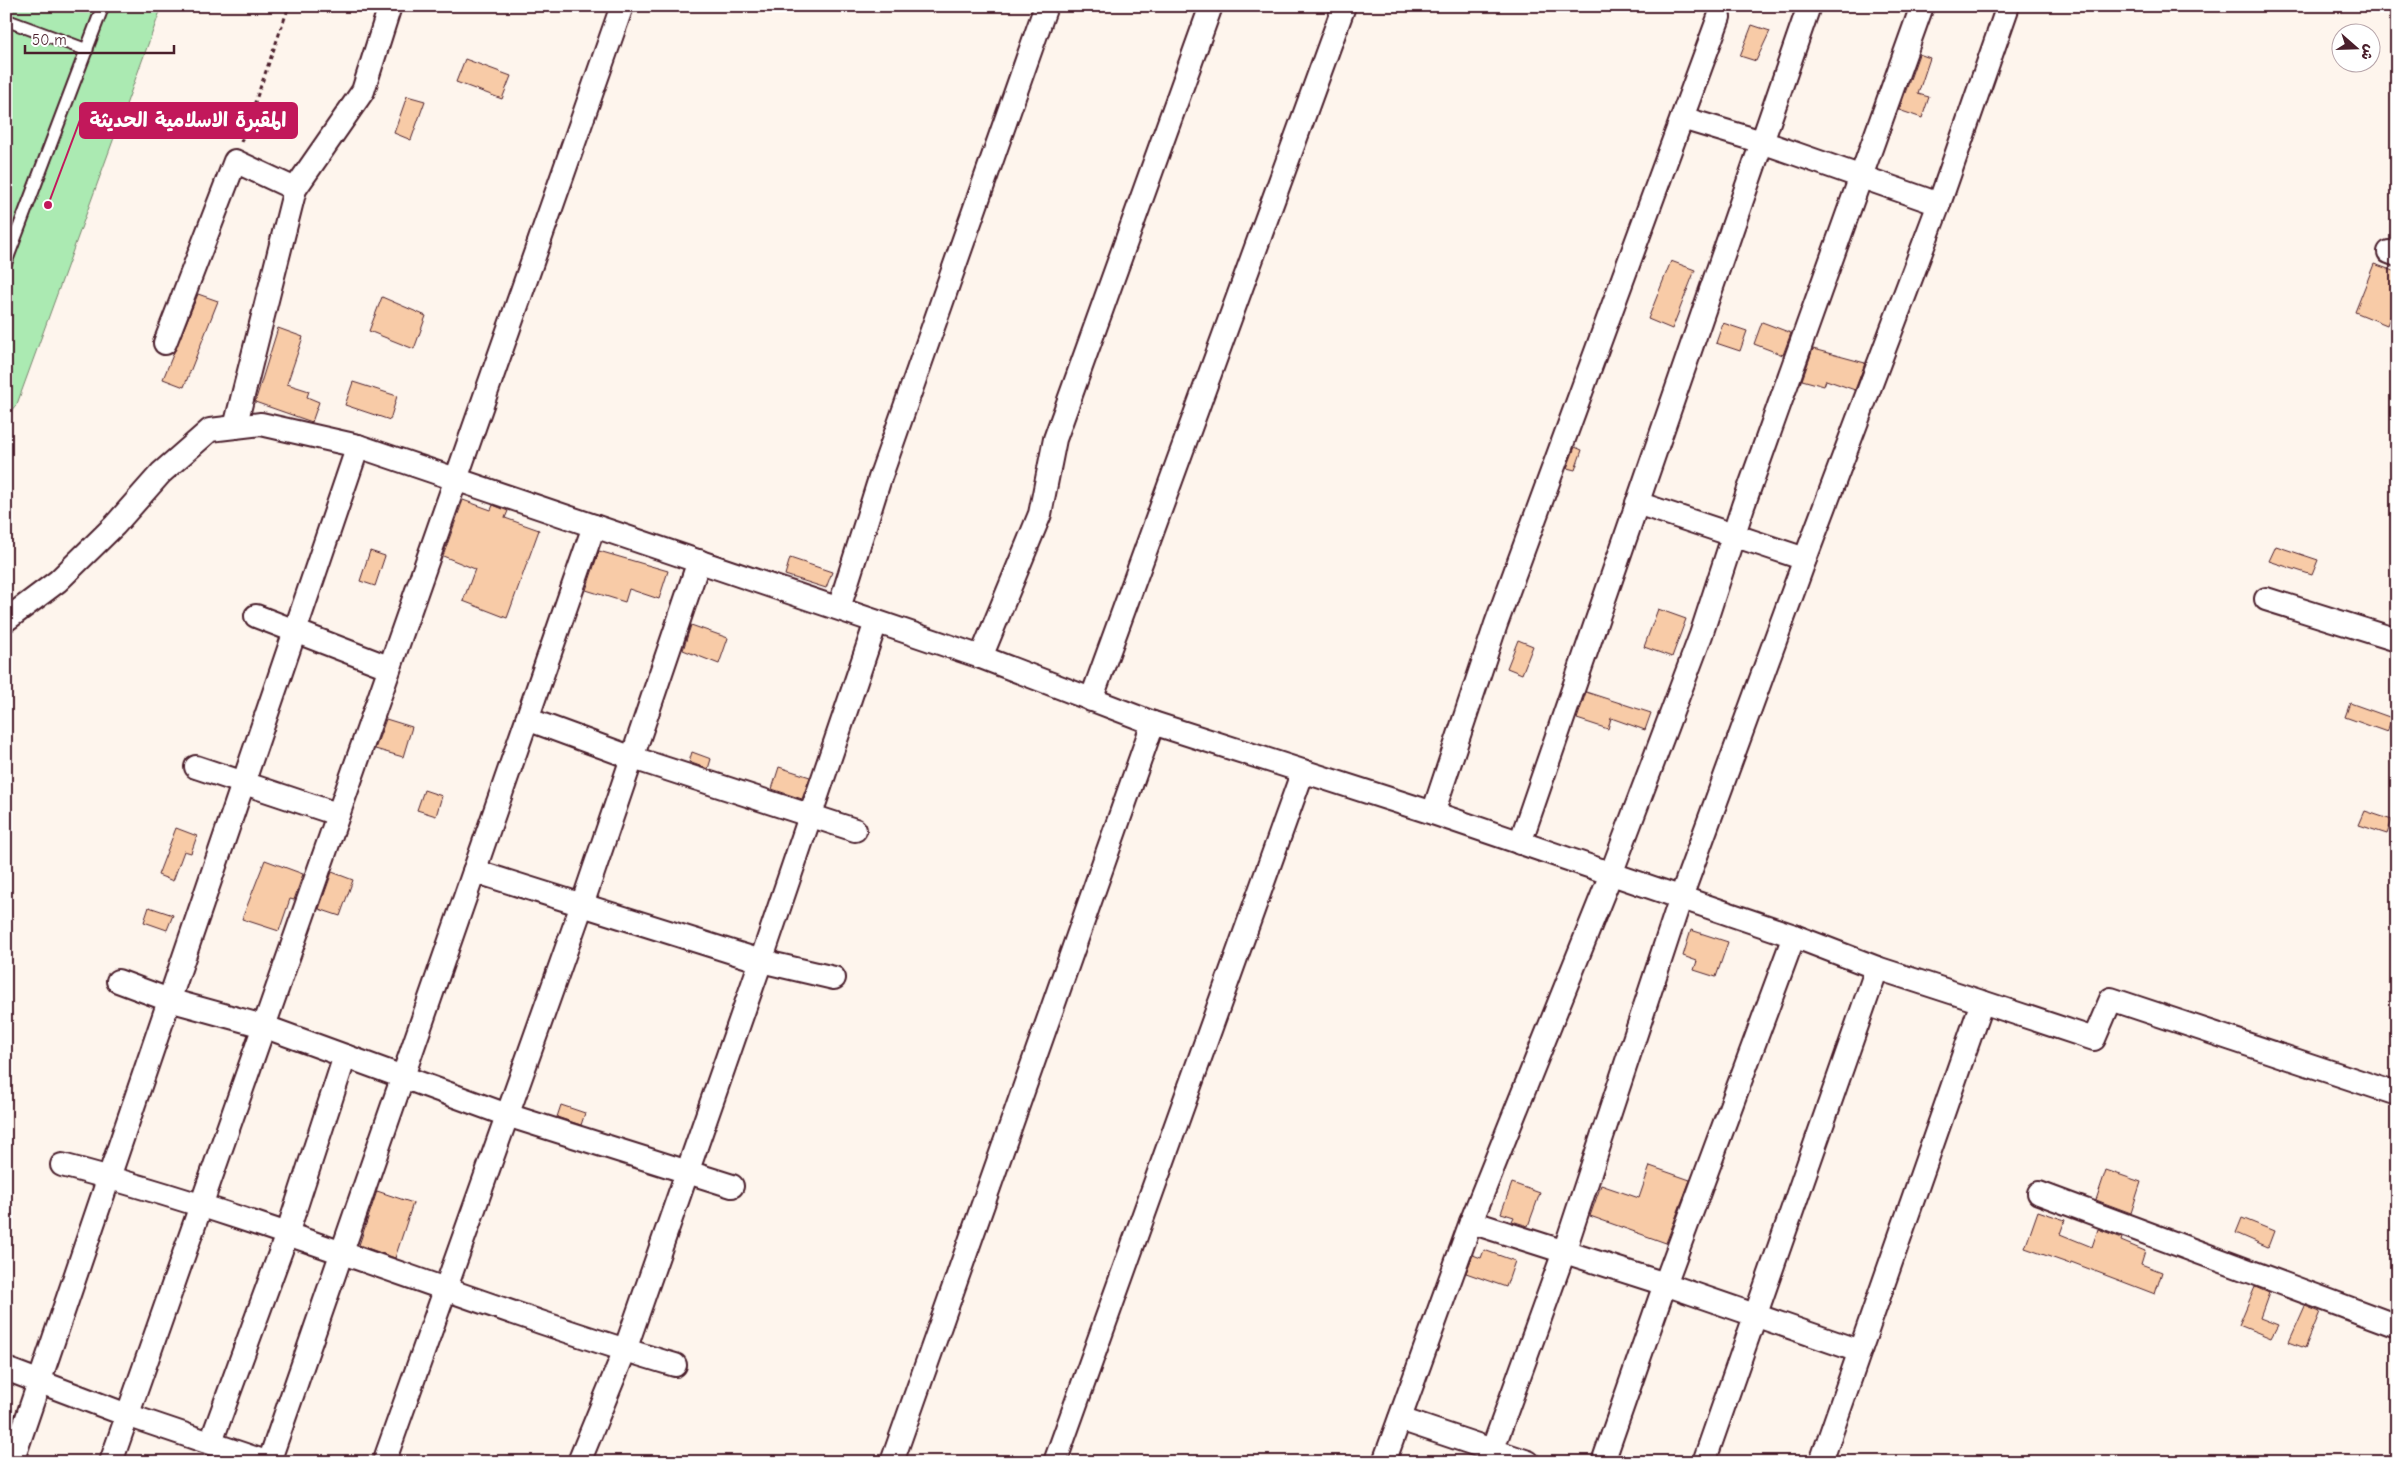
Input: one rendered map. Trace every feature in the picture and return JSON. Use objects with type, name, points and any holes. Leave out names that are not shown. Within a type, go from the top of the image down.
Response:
[{"type":"street","points":[[235,427],[295,189],[363,91],[390,6]]},
{"type":"street","points":[[111,1462],[388,667],[622,6]]},
{"type":"street","points":[[839,608],[880,478],[1046,6]]},
{"type":"street","points":[[981,657],[1040,514],[1055,439],[1211,6]]},
{"type":"street","points":[[1091,700],[1344,6]]},
{"type":"street","points":[[1520,844],[1809,6]]},
{"type":"street","points":[[1384,1462],[1471,1222],[1611,874],[1701,635],[1734,535],[1922,6]]},
{"type":"street","points":[[1490,1456],[1564,1252],[1681,897],[1805,559],[1939,204],[2008,6]]},
{"type":"street","points":[[1433,813],[1496,624],[1719,17]]},
{"type":"street","points":[[1682,118],[1762,142],[1939,204]]},
{"type":"street","points":[[165,342],[235,161],[295,189]]},
{"type":"street","points":[[6,620],[58,581],[115,525],[161,473],[210,430],[261,424],[358,446],[455,478],[981,657],[1153,723],[1433,813],[1794,936],[1876,968],[2094,1040],[2111,999],[2397,1094]]},
{"type":"street","points":[[12,1462],[358,446]]},
{"type":"street","points":[[1637,503],[1805,559]]},
{"type":"street","points":[[6,1368],[127,1415],[267,1462],[342,1252],[594,526]]},
{"type":"street","points":[[384,1462],[582,905],[699,561]]},
{"type":"street","points":[[2266,599],[2397,640]]},
{"type":"street","points":[[256,616],[388,667]]},
{"type":"street","points":[[579,1462],[625,1350],[761,962],[876,622]]},
{"type":"street","points":[[528,719],[633,758],[855,830]]},
{"type":"street","points":[[892,1462],[1153,723]]},
{"type":"street","points":[[196,767],[337,814]]},
{"type":"street","points":[[1055,1462],[1303,771]]},
{"type":"street","points":[[474,871],[761,962],[834,978]]},
{"type":"street","points":[[1603,1462],[1665,1284],[1794,936]]},
{"type":"street","points":[[1704,1462],[1876,968]]},
{"type":"street","points":[[118,981],[169,1000],[263,1026],[507,1115],[732,1186]]},
{"type":"street","points":[[1821,1462],[1982,1002]]},
{"type":"street","points":[[211,1442],[288,1234],[345,1056]]},
{"type":"street","points":[[62,1166],[109,1178],[288,1234],[625,1350],[675,1365]]},
{"type":"street","points":[[2038,1193],[2397,1326]]},
{"type":"street","points":[[1471,1222],[1665,1284],[1859,1351]]},
{"type":"street","points":[[1400,1419],[1490,1456],[1528,1462]]},
{"type":"lane","points":[[6,262],[102,6]]},
{"type":"lane","points":[[6,20],[87,50]]},
{"type":"path","points":[[235,161],[289,6]]},
{"type":"green space","points":[[6,6],[162,6],[17,404],[6,416]]},
{"type":"building","points":[[1752,25],[1770,31],[1756,61],[1740,56]]},
{"type":"building","points":[[1919,54],[1930,58],[1918,94],[1929,97],[1922,118],[1899,110]]},
{"type":"building","points":[[465,59],[511,76],[502,99],[456,82]]},
{"type":"building","points":[[407,96],[425,101],[411,140],[394,133]]},
{"type":"building","points":[[1671,261],[1695,270],[1672,329],[1648,319]]},
{"type":"building","points":[[2374,264],[2397,272],[2397,300],[2387,325],[2355,312]]},
{"type":"building","points":[[198,294],[218,301],[184,387],[163,379]]},
{"type":"building","points":[[382,297],[426,316],[414,349],[369,331]]},
{"type":"building","points":[[1762,322],[1791,333],[1783,355],[1754,344]]},
{"type":"building","points":[[1723,323],[1747,331],[1740,351],[1716,343]]},
{"type":"building","points":[[278,328],[303,337],[287,384],[309,391],[307,397],[319,402],[312,422],[255,402]]},
{"type":"building","points":[[1813,349],[1865,363],[1855,390],[1826,380],[1824,386],[1802,380]]},
{"type":"building","points":[[353,382],[397,396],[390,420],[345,405]]},
{"type":"building","points":[[1575,447],[1582,450],[1575,470],[1567,468]]},
{"type":"building","points":[[463,500],[491,510],[493,505],[508,511],[505,518],[539,530],[507,618],[463,601],[475,569],[443,556]]},
{"type":"building","points":[[2276,546],[2318,560],[2312,575],[2269,561]]},
{"type":"building","points":[[370,551],[385,556],[375,586],[360,581]]},
{"type":"building","points":[[599,551],[668,571],[659,599],[629,589],[625,602],[586,590]]},
{"type":"building","points":[[790,558],[832,572],[826,588],[785,575]]},
{"type":"building","points":[[1658,609],[1686,619],[1672,657],[1644,647]]},
{"type":"building","points":[[691,625],[728,638],[719,664],[683,650]]},
{"type":"building","points":[[1518,640],[1533,646],[1522,674],[1507,668]]},
{"type":"building","points":[[1586,692],[1651,713],[1645,730],[1611,718],[1608,729],[1577,719]]},
{"type":"building","points":[[2350,703],[2392,718],[2387,732],[2345,717]]},
{"type":"building","points":[[386,719],[412,727],[403,757],[375,749]]},
{"type":"building","points":[[692,752],[711,759],[708,769],[689,762]]},
{"type":"building","points":[[779,767],[810,777],[802,799],[772,789]]},
{"type":"building","points":[[424,790],[442,796],[436,816],[417,810]]},
{"type":"building","points":[[2365,811],[2392,820],[2387,834],[2359,825]]},
{"type":"building","points":[[176,828],[197,836],[191,853],[184,851],[173,881],[158,875]]},
{"type":"building","points":[[265,860],[303,874],[294,900],[290,899],[279,931],[242,919]]},
{"type":"building","points":[[332,872],[353,880],[340,916],[319,909]]},
{"type":"building","points":[[149,907],[173,915],[167,930],[144,922]]},
{"type":"building","points":[[1691,930],[1728,942],[1716,977],[1694,970],[1697,961],[1683,956]]},
{"type":"building","points":[[561,1105],[585,1113],[581,1125],[557,1117]]},
{"type":"building","points":[[1650,1166],[1690,1180],[1666,1243],[1590,1216],[1601,1185],[1639,1198]]},
{"type":"building","points":[[2106,1170],[2141,1182],[2131,1213],[2096,1200]]},
{"type":"building","points":[[1512,1183],[1540,1193],[1528,1226],[1512,1221],[1514,1217],[1501,1213]]},
{"type":"building","points":[[377,1191],[413,1203],[395,1258],[359,1245]]},
{"type":"building","points":[[2038,1211],[2065,1220],[2060,1234],[2092,1247],[2098,1229],[2122,1238],[2121,1241],[2145,1251],[2141,1264],[2162,1272],[2155,1294],[2071,1262],[2070,1264],[2025,1248]]},
{"type":"building","points":[[2242,1218],[2274,1231],[2268,1247],[2236,1233]]},
{"type":"building","points":[[1484,1250],[1515,1261],[1506,1287],[1466,1273],[1473,1255],[1481,1258]]},
{"type":"building","points":[[2255,1287],[2269,1293],[2260,1318],[2278,1325],[2271,1338],[2239,1325]]},
{"type":"building","points":[[2305,1306],[2320,1312],[2305,1348],[2289,1342]]},
{"type":"place","name":"المقبرة الاسلامية الحديثة","points":[[48,205]]}]
